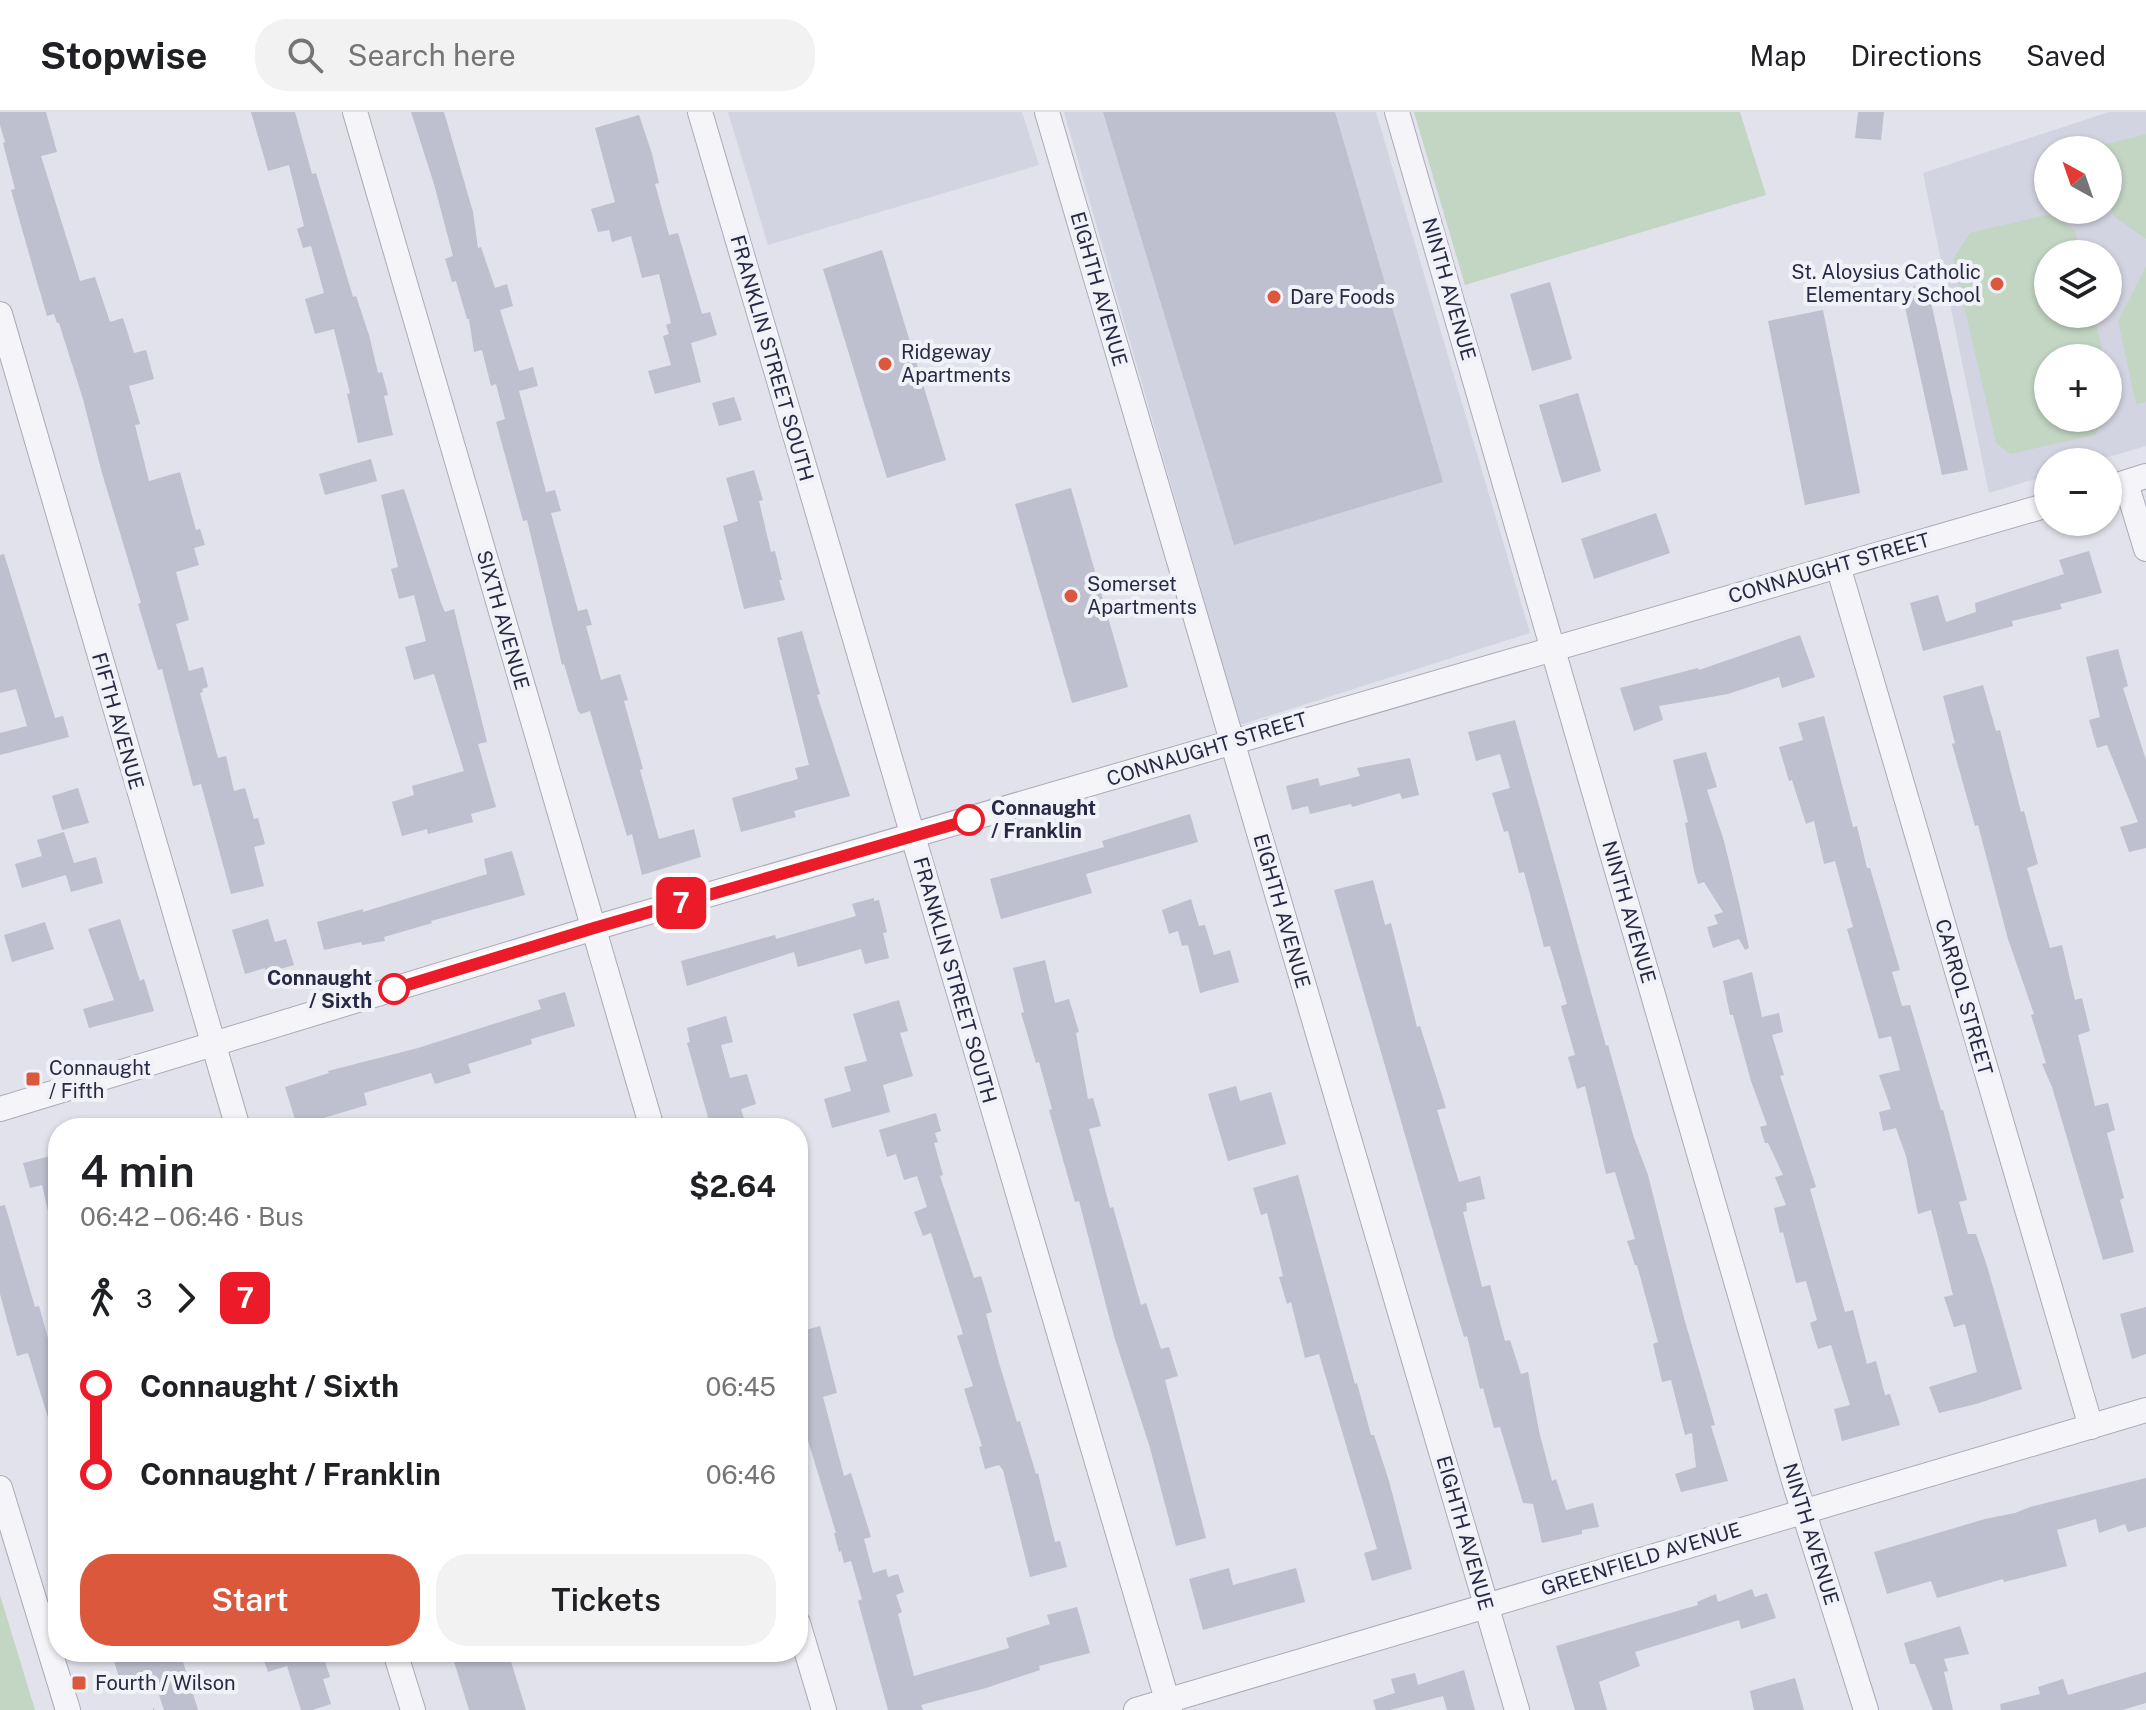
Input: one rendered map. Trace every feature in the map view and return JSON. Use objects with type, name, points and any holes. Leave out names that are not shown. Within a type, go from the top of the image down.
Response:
[{"type":"street","name":"SIXTH AVENUE","points":[[355,112],[649,1118]]},
{"type":"street","name":"FRANKLIN STREET SOUTH","points":[[700,112],[1169,1705]]},
{"type":"street","name":"EIGHTH AVENUE","points":[[1047,112],[1517,1710]]},
{"type":"street","name":"NINTH AVENUE","points":[[1397,112],[1803,1511],[1866,1710]]},
{"type":"street","name":"FIFTH AVENUE","points":[[0,314],[235,1118]]},
{"type":"street","points":[[2127,482],[2146,549]]},
{"type":"street","name":"CONNAUGHT STREET","points":[[0,1109],[594,928],[2034,509]]},
{"type":"street","name":"CARROL STREET","points":[[1838,566],[2091,1427]]},
{"type":"street","name":"GREENFIELD AVENUE","points":[[1136,1710],[1169,1705],[1487,1605],[2146,1410]]},
{"type":"street","points":[[0,1488],[48,1645]]},
{"type":"street","points":[[808,1656],[824,1710]]},
{"type":"street","points":[[53,1662],[68,1710]]},
{"type":"street","points":[[398,1662],[413,1710]]},
{"type":"shaded area","points":[[728,112],[1022,112],[1039,165],[768,245]]},
{"type":"shaded area","points":[[1064,112],[1376,112],[1530,633],[1240,725]]},
{"type":"shaded area","name":"St. Aloysius Catholic Elementary School","points":[[2109,112],[2146,112],[2146,446],[2122,453],[2122,448],[2034,448],[2034,479],[1989,493],[1923,173],[2034,137],[2034,224],[2122,224],[2122,136],[2036,136]]},
{"type":"green space","points":[[1414,112],[1740,112],[1766,195],[1465,285]]},
{"type":"green space","points":[[2146,134],[2146,239],[2122,222],[2122,140]]},
{"type":"green space","points":[[2034,218],[2034,224],[2066,224],[2075,230],[2077,240],[2034,240],[2034,328],[2097,328],[2101,344],[2034,344],[2034,432],[2097,432],[2095,435],[2010,454],[1996,443],[1953,259],[1970,233]]},
{"type":"green space","points":[[2146,266],[2146,402],[2136,404],[2120,328],[2122,328],[2122,313]]},
{"type":"green space","points":[[0,1595],[35,1710],[0,1710]]},
{"type":"building","points":[[0,112],[46,112],[57,152],[41,156],[80,281],[95,277],[110,322],[123,318],[134,353],[146,350],[154,379],[129,386],[140,424],[135,425],[149,481],[180,472],[196,530],[200,529],[205,545],[194,548],[199,565],[176,572],[189,620],[176,624],[189,671],[203,667],[208,687],[200,693],[218,758],[226,756],[234,791],[245,788],[254,819],[258,818],[265,844],[254,847],[264,886],[231,894],[201,784],[193,786],[162,669],[158,670],[138,604],[141,603],[83,399],[59,323],[54,314],[47,316],[33,268],[11,190],[15,189],[3,143]]},
{"type":"building","points":[[251,112],[295,112],[312,174],[316,173],[353,297],[356,296],[369,335],[378,373],[382,372],[393,435],[358,443],[347,394],[350,393],[334,329],[315,334],[305,299],[324,293],[311,246],[303,248],[297,229],[304,226],[289,165],[268,171]]},
{"type":"building","points":[[411,112],[444,112],[473,212],[478,248],[481,247],[495,288],[507,284],[513,306],[500,310],[519,371],[533,367],[538,386],[519,391],[546,492],[555,490],[561,511],[551,513],[578,611],[587,609],[592,625],[586,626],[601,680],[620,674],[628,700],[624,701],[643,769],[640,770],[659,839],[694,829],[701,857],[642,875],[632,834],[627,836],[590,711],[581,714],[578,711],[562,665],[527,520],[523,521],[496,422],[505,419],[496,384],[491,386],[482,350],[474,352],[469,319],[456,281],[452,282],[445,259],[453,256]]},
{"type":"building","name":"Dare Foods","points":[[1103,112],[1335,112],[1443,482],[1234,545]]},
{"type":"building","points":[[1858,112],[1884,112],[1881,140],[1855,138]]},
{"type":"building","points":[[639,115],[652,154],[659,183],[655,184],[669,235],[678,233],[702,314],[710,312],[717,335],[691,343],[701,382],[655,394],[648,371],[671,365],[663,336],[669,334],[666,325],[671,323],[659,274],[642,278],[631,236],[612,242],[609,230],[598,232],[591,209],[615,202],[595,128]]},
{"type":"building","name":"Ridgeway Apartments","points":[[882,250],[946,460],[887,478],[823,269]]},
{"type":"building","points":[[1550,282],[1572,359],[1532,371],[1510,294]]},
{"type":"building","points":[[1927,284],[1968,470],[1942,475],[1901,289]]},
{"type":"building","points":[[1823,310],[1860,493],[1805,505],[1768,321]]},
{"type":"building","points":[[1578,393],[1601,471],[1562,483],[1539,405]]},
{"type":"building","points":[[734,397],[742,420],[719,426],[712,403]]},
{"type":"building","points":[[371,459],[377,481],[325,495],[319,474]]},
{"type":"building","points":[[754,470],[763,500],[759,501],[771,552],[775,551],[785,600],[744,609],[723,526],[738,521],[726,478]]},
{"type":"building","name":"Somerset Apartments","points":[[1071,488],[1128,687],[1072,703],[1015,504]]},
{"type":"building","points":[[404,489],[441,603],[445,612],[454,609],[487,742],[478,744],[496,807],[471,814],[473,822],[428,834],[427,829],[402,836],[392,802],[414,795],[412,786],[464,771],[434,674],[414,680],[405,647],[426,641],[414,595],[399,599],[391,569],[398,567],[381,495]]},
{"type":"building","points":[[1656,513],[1670,553],[1594,579],[1581,539]]},
{"type":"building","points":[[2089,551],[2102,593],[2060,604],[2062,609],[2012,621],[2013,626],[1923,651],[1910,603],[1938,595],[1946,622],[1976,612],[1975,603],[2064,574],[2059,560]]},
{"type":"building","points":[[4,554],[55,718],[63,716],[69,737],[0,755],[0,733],[27,726],[16,689],[0,693],[0,555]]},
{"type":"building","points":[[802,631],[820,694],[817,695],[850,796],[794,811],[796,817],[741,832],[732,798],[798,779],[795,768],[809,765],[777,638]]},
{"type":"building","points":[[1800,635],[1815,677],[1782,688],[1779,677],[1728,694],[1659,706],[1663,720],[1634,731],[1620,688],[1699,670]]},
{"type":"building","points":[[2118,649],[2128,686],[2123,688],[2146,760],[2146,848],[2129,852],[2120,827],[2138,822],[2107,745],[2097,748],[2089,720],[2100,717],[2086,657]]},
{"type":"building","points":[[1983,685],[1996,731],[2000,730],[2038,864],[2027,868],[2050,948],[2062,945],[2075,1000],[2082,998],[2090,1031],[2078,1035],[2095,1106],[2108,1103],[2115,1130],[2107,1133],[2134,1252],[2103,1260],[2052,1087],[2042,1064],[2046,1063],[2031,1015],[2034,1014],[2008,939],[1978,825],[1975,826],[1952,744],[1955,743],[1943,696]]},
{"type":"building","points":[[1824,716],[1853,827],[1857,826],[1867,868],[1870,868],[1900,970],[1892,972],[1902,1006],[1910,1005],[1943,1110],[1967,1200],[1959,1202],[1968,1234],[1976,1234],[2022,1389],[1939,1413],[1929,1387],[1977,1372],[1965,1324],[1954,1327],[1944,1297],[1953,1295],[1931,1210],[1918,1214],[1906,1156],[1896,1128],[1883,1131],[1879,1112],[1891,1109],[1879,1075],[1900,1070],[1891,1036],[1879,1039],[1847,929],[1853,927],[1835,861],[1824,864],[1814,821],[1806,824],[1779,747],[1803,740],[1798,723]]},
{"type":"building","points":[[1515,720],[1606,1046],[1648,1175],[1715,1425],[1711,1426],[1728,1481],[1681,1492],[1675,1474],[1696,1467],[1692,1433],[1685,1435],[1671,1380],[1662,1382],[1653,1344],[1658,1342],[1637,1265],[1627,1241],[1635,1239],[1615,1172],[1606,1174],[1585,1086],[1577,1089],[1568,1057],[1575,1055],[1561,1006],[1567,1004],[1550,946],[1544,947],[1524,872],[1519,873],[1508,831],[1504,832],[1492,793],[1510,788],[1500,754],[1476,761],[1468,732]]},
{"type":"building","points":[[1706,752],[1717,787],[1707,790],[1724,841],[1740,907],[1749,948],[1745,950],[1739,939],[1713,948],[1707,927],[1718,924],[1714,915],[1723,912],[1704,882],[1698,884],[1694,871],[1685,823],[1688,822],[1673,760]]},
{"type":"building","points":[[1410,758],[1419,795],[1402,799],[1400,793],[1352,807],[1351,804],[1310,814],[1308,806],[1292,810],[1286,786],[1318,778],[1320,786],[1360,776],[1357,768]]},
{"type":"building","points":[[78,788],[89,823],[62,830],[52,796]]},
{"type":"building","points":[[1190,814],[1198,842],[1086,874],[1092,893],[1001,919],[990,879],[1104,847],[1102,841]]},
{"type":"building","points":[[64,832],[74,863],[96,857],[103,883],[71,892],[66,875],[22,888],[15,864],[42,856],[37,840]]},
{"type":"building","points":[[512,851],[525,895],[431,921],[384,937],[385,941],[362,945],[361,942],[324,950],[317,922],[363,909],[363,912],[487,874],[484,859]]},
{"type":"building","points":[[1373,880],[1385,925],[1391,923],[1417,1027],[1420,1026],[1446,1108],[1437,1110],[1459,1182],[1480,1176],[1485,1199],[1466,1203],[1467,1211],[1463,1212],[1482,1287],[1490,1285],[1505,1341],[1510,1340],[1521,1374],[1528,1372],[1552,1481],[1556,1479],[1566,1510],[1593,1503],[1599,1527],[1582,1530],[1582,1534],[1542,1543],[1533,1504],[1523,1503],[1500,1427],[1494,1428],[1483,1388],[1480,1389],[1467,1336],[1464,1337],[1452,1297],[1334,890]]},
{"type":"building","points":[[874,898],[874,901],[879,900],[887,932],[883,933],[889,958],[865,964],[861,949],[798,967],[794,952],[687,986],[681,961],[856,916],[852,904]]},
{"type":"building","points":[[1191,899],[1199,926],[1205,925],[1214,955],[1230,950],[1239,982],[1200,993],[1188,945],[1182,946],[1178,931],[1169,934],[1162,910]]},
{"type":"building","points":[[120,919],[140,981],[144,979],[154,1011],[89,1028],[83,1009],[114,1000],[88,929]]},
{"type":"building","points":[[268,919],[275,942],[286,939],[294,965],[267,973],[265,968],[245,974],[232,930]]},
{"type":"building","points":[[45,922],[54,949],[12,962],[4,935]]},
{"type":"building","points":[[1045,960],[1055,1003],[1069,999],[1079,1032],[1076,1033],[1088,1099],[1093,1098],[1101,1126],[1089,1129],[1141,1305],[1146,1303],[1161,1349],[1169,1347],[1178,1376],[1165,1380],[1206,1538],[1176,1546],[1150,1448],[1114,1336],[1079,1201],[1075,1202],[1039,1062],[1036,1063],[1021,1013],[1024,1012],[1013,968]]},
{"type":"building","points":[[1752,972],[1762,1017],[1779,1013],[1783,1032],[1772,1035],[1784,1075],[1780,1076],[1816,1187],[1810,1189],[1845,1312],[1853,1310],[1867,1364],[1876,1361],[1885,1395],[1890,1394],[1900,1425],[1842,1441],[1834,1409],[1850,1405],[1831,1345],[1818,1349],[1810,1323],[1817,1320],[1806,1281],[1796,1283],[1783,1232],[1780,1233],[1774,1208],[1786,1205],[1775,1177],[1783,1175],[1768,1143],[1765,1143],[1760,1127],[1767,1125],[1733,1015],[1730,1015],[1723,981]]},
{"type":"building","points":[[565,992],[575,1026],[531,1039],[532,1044],[468,1064],[471,1073],[435,1084],[431,1073],[364,1093],[367,1105],[324,1118],[295,1118],[285,1087],[328,1071],[418,1048],[541,1009],[538,1000]]},
{"type":"building","points":[[899,1000],[908,1031],[900,1033],[913,1076],[883,1085],[890,1112],[832,1128],[824,1099],[851,1091],[844,1067],[867,1061],[853,1014]]},
{"type":"building","points":[[726,1016],[733,1042],[721,1045],[730,1078],[747,1074],[756,1104],[741,1109],[744,1118],[708,1118],[687,1043],[690,1042],[687,1028]]},
{"type":"building","points":[[1236,1086],[1240,1101],[1271,1092],[1286,1144],[1228,1161],[1208,1094]]},
{"type":"building","points":[[936,1113],[941,1131],[935,1133],[938,1142],[934,1143],[943,1175],[940,1176],[974,1278],[981,1276],[992,1312],[986,1314],[999,1363],[1017,1422],[1020,1421],[1038,1473],[1055,1542],[1060,1541],[1067,1567],[1030,1577],[1003,1470],[999,1465],[985,1469],[979,1447],[982,1446],[964,1389],[973,1386],[957,1336],[963,1334],[931,1233],[923,1236],[914,1212],[927,1207],[917,1176],[904,1180],[896,1154],[887,1157],[879,1130]]},
{"type":"building","points":[[48,1157],[48,1211],[42,1185],[30,1188],[23,1163]]},
{"type":"building","points":[[1298,1175],[1355,1384],[1389,1481],[1412,1569],[1372,1581],[1364,1553],[1377,1549],[1319,1354],[1305,1358],[1291,1302],[1287,1304],[1279,1277],[1283,1276],[1267,1213],[1261,1215],[1253,1188]]},
{"type":"building","points":[[5,1205],[35,1307],[39,1306],[48,1338],[48,1418],[28,1353],[17,1356],[0,1294],[0,1206]]},
{"type":"building","points":[[2146,1307],[2146,1354],[2132,1359],[2120,1314]]},
{"type":"building","points":[[820,1326],[837,1393],[823,1397],[844,1476],[851,1473],[871,1537],[864,1539],[873,1573],[886,1569],[888,1577],[898,1574],[904,1592],[896,1595],[902,1612],[898,1614],[914,1676],[1009,1648],[1006,1638],[1050,1624],[1047,1615],[1077,1607],[1090,1653],[1039,1666],[1040,1670],[986,1688],[921,1705],[923,1710],[888,1710],[858,1601],[862,1599],[851,1561],[844,1563],[839,1552],[808,1440],[808,1329]]},
{"type":"building","points":[[2146,1478],[2146,1527],[2128,1532],[2125,1524],[2099,1533],[2096,1519],[2057,1530],[2067,1566],[2004,1582],[2003,1579],[1937,1598],[1931,1581],[1887,1594],[1874,1552],[1985,1519]]},
{"type":"building","points":[[1229,1568],[1233,1585],[1296,1568],[1305,1602],[1203,1630],[1189,1579]]},
{"type":"building","points":[[1752,1589],[1755,1597],[1767,1593],[1776,1618],[1741,1629],[1739,1620],[1635,1652],[1640,1666],[1599,1682],[1607,1710],[1575,1710],[1556,1646],[1698,1605],[1697,1602],[1716,1594],[1718,1602]]},
{"type":"building","points":[[1960,1626],[1969,1654],[1944,1659],[1953,1710],[1933,1710],[1915,1664],[1910,1664],[1904,1643]]},
{"type":"building","points":[[114,1662],[183,1662],[198,1710],[164,1710],[155,1683],[124,1693]]},
{"type":"building","points":[[264,1662],[325,1662],[330,1677],[323,1679],[331,1704],[301,1710],[287,1666],[268,1672]]},
{"type":"building","points":[[454,1662],[511,1662],[526,1710],[469,1710]]},
{"type":"building","points":[[1464,1670],[1475,1710],[1447,1710],[1443,1696],[1390,1710],[1376,1710],[1373,1700],[1395,1693],[1391,1679],[1415,1673],[1418,1685]]},
{"type":"building","points":[[2146,1672],[2146,1703],[2122,1710],[2001,1710],[2000,1704],[2040,1694],[2038,1687],[2063,1679],[2068,1695]]},
{"type":"building","points":[[1795,1678],[1804,1710],[1754,1710],[1750,1691]]},
{"type":"bus line","name":"7","points":[[394,989],[969,820]]},
{"type":"place","name":"St. Aloysius Catholic Elementary School","points":[[1997,284]]},
{"type":"place","name":"Dare Foods","points":[[1274,297]]},
{"type":"place","name":"Ridgeway Apartments","points":[[885,364]]},
{"type":"place","name":"Somerset Apartments","points":[[1071,596]]},
{"type":"place","name":"Connaught / Franklin","points":[[969,820]]},
{"type":"place","name":"Connaught / Sixth","points":[[394,989]]},
{"type":"place","name":"Connaught / Fifth","points":[[33,1079]]},
{"type":"place","name":"Fourth / Wilson","points":[[79,1683]]}]
